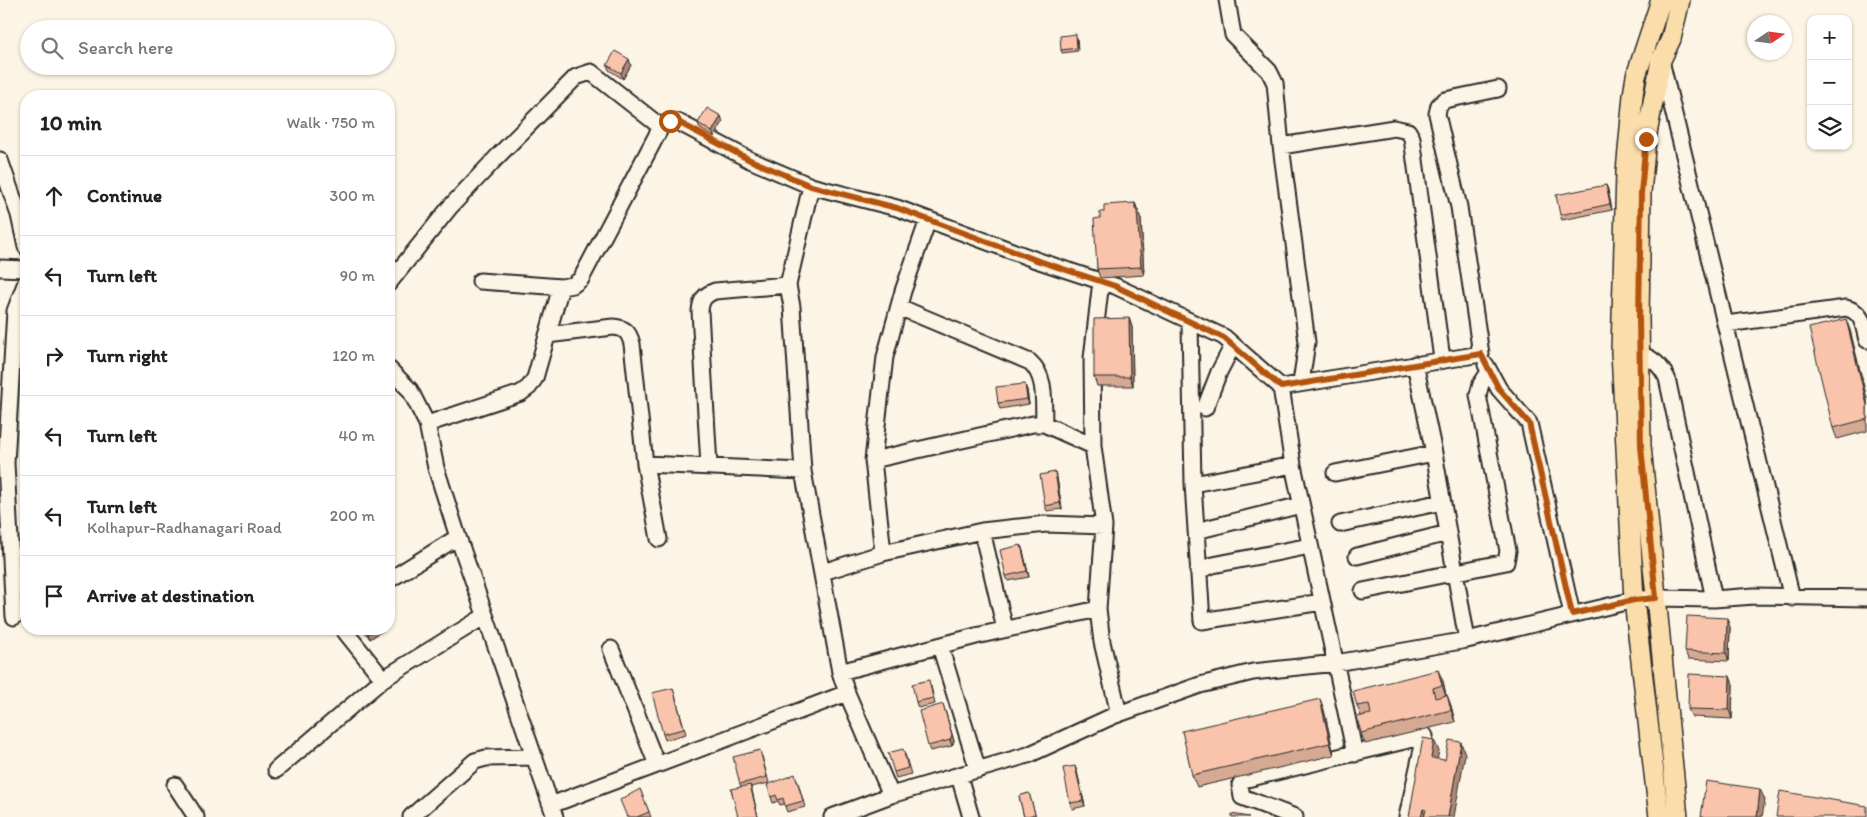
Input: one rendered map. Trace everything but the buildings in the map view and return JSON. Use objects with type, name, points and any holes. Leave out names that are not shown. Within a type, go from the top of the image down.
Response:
[{"type":"main road","points":[[1659,817],[1634,600],[1621,352],[1626,172],[1636,76],[1660,0]]},
{"type":"main road","points":[[1678,817],[1641,446],[1640,354],[1641,193],[1646,139],[1661,60],[1671,39],[1680,0]]},
{"type":"street","points":[[1226,0],[1233,35],[1269,71],[1274,83],[1307,342],[1301,383]]},
{"type":"street","points":[[1661,60],[1792,598]]},
{"type":"street","points":[[395,276],[450,207],[553,98],[581,74],[591,72],[661,127]]},
{"type":"street","points":[[1498,89],[1445,100],[1439,106],[1437,114],[1459,207],[1481,354],[1499,389],[1529,423],[1572,614]]},
{"type":"street","points":[[480,281],[562,287],[573,285],[581,279],[661,127],[670,121],[678,122],[750,160],[811,186],[897,208],[1036,260],[1101,281],[1166,308],[1224,338],[1281,387],[1301,505],[1355,754]]},
{"type":"street","points":[[1281,146],[1394,128],[1408,131],[1412,138],[1442,360]]},
{"type":"street","points":[[0,160],[20,220]]},
{"type":"street","points":[[811,186],[788,285],[792,307],[803,471],[840,672],[847,693],[891,795]]},
{"type":"street","points":[[883,553],[873,460],[884,357],[928,220]]},
{"type":"street","points":[[0,268],[20,269]]},
{"type":"street","points":[[1101,281],[1092,358],[1093,446],[1104,526],[1098,609],[1102,642],[1119,714]]},
{"type":"street","points":[[709,466],[701,302],[706,294],[715,291],[788,285]]},
{"type":"street","points":[[427,424],[521,394],[529,387],[535,378],[562,287]]},
{"type":"street","points":[[14,617],[3,463],[15,311],[20,298]]},
{"type":"street","points":[[899,307],[1030,362],[1038,369],[1042,378],[1044,424]]},
{"type":"street","points":[[1726,324],[1846,308],[1855,310],[1860,316],[1867,340]]},
{"type":"street","points":[[1190,322],[1193,484],[1202,621],[1322,602]]},
{"type":"street","points":[[547,335],[613,326],[622,328],[630,334],[644,464],[659,539]]},
{"type":"street","points":[[1205,408],[1219,372],[1233,345]]},
{"type":"street","points":[[1281,387],[1481,354]]},
{"type":"street","points":[[1640,354],[1653,358],[1661,366],[1667,378],[1714,600]]},
{"type":"street","points":[[1415,364],[1434,453],[1466,640]]},
{"type":"street","points":[[1362,591],[1506,562],[1508,557],[1478,394],[1480,384],[1489,372]]},
{"type":"street","points":[[395,375],[410,390],[427,424],[436,468],[458,537],[553,811],[657,765],[847,693]]},
{"type":"street","points":[[873,460],[1033,424],[1044,424],[1093,446]]},
{"type":"street","points":[[1335,473],[1434,453]]},
{"type":"street","points":[[644,464],[803,471]]},
{"type":"street","points":[[1193,484],[1293,465]]},
{"type":"street","points":[[1340,524],[1442,502]]},
{"type":"street","points":[[1196,531],[1301,505]]},
{"type":"street","points":[[823,572],[883,553],[982,531],[1046,524],[1104,526]]},
{"type":"street","points":[[982,531],[1005,629]]},
{"type":"street","points":[[1357,556],[1448,533]]},
{"type":"street","points":[[395,576],[458,537]]},
{"type":"street","points":[[1198,572],[1213,565],[1310,546]]},
{"type":"street","points":[[1198,549],[1213,565]]},
{"type":"street","points":[[832,817],[891,795],[1028,755],[1119,714],[1176,692],[1247,673],[1336,663],[1466,640],[1634,600],[1656,598],[1714,600],[1754,596],[1867,598]]},
{"type":"street","points":[[840,672],[1005,629],[1098,609]]},
{"type":"street","points":[[276,770],[383,679],[485,616]]},
{"type":"street","points":[[348,635],[383,679]]},
{"type":"street","points":[[940,646],[978,770]]},
{"type":"street","points":[[611,649],[657,765]]},
{"type":"street","points":[[1295,817],[1242,797],[1240,785],[1244,780],[1425,736],[1407,817]]},
{"type":"street","points":[[411,817],[475,761],[486,758],[534,757]]},
{"type":"street","points":[[958,776],[971,817]]},
{"type":"street","points":[[175,785],[196,817]]},
{"type":"route","points":[[670,121],[678,122],[750,160],[811,186],[897,208],[1036,260],[1115,286],[1166,308],[1224,338],[1281,387],[1481,354],[1499,389],[1529,423],[1572,614],[1634,600],[1656,598],[1641,446],[1639,318],[1641,193],[1646,139]]}]
